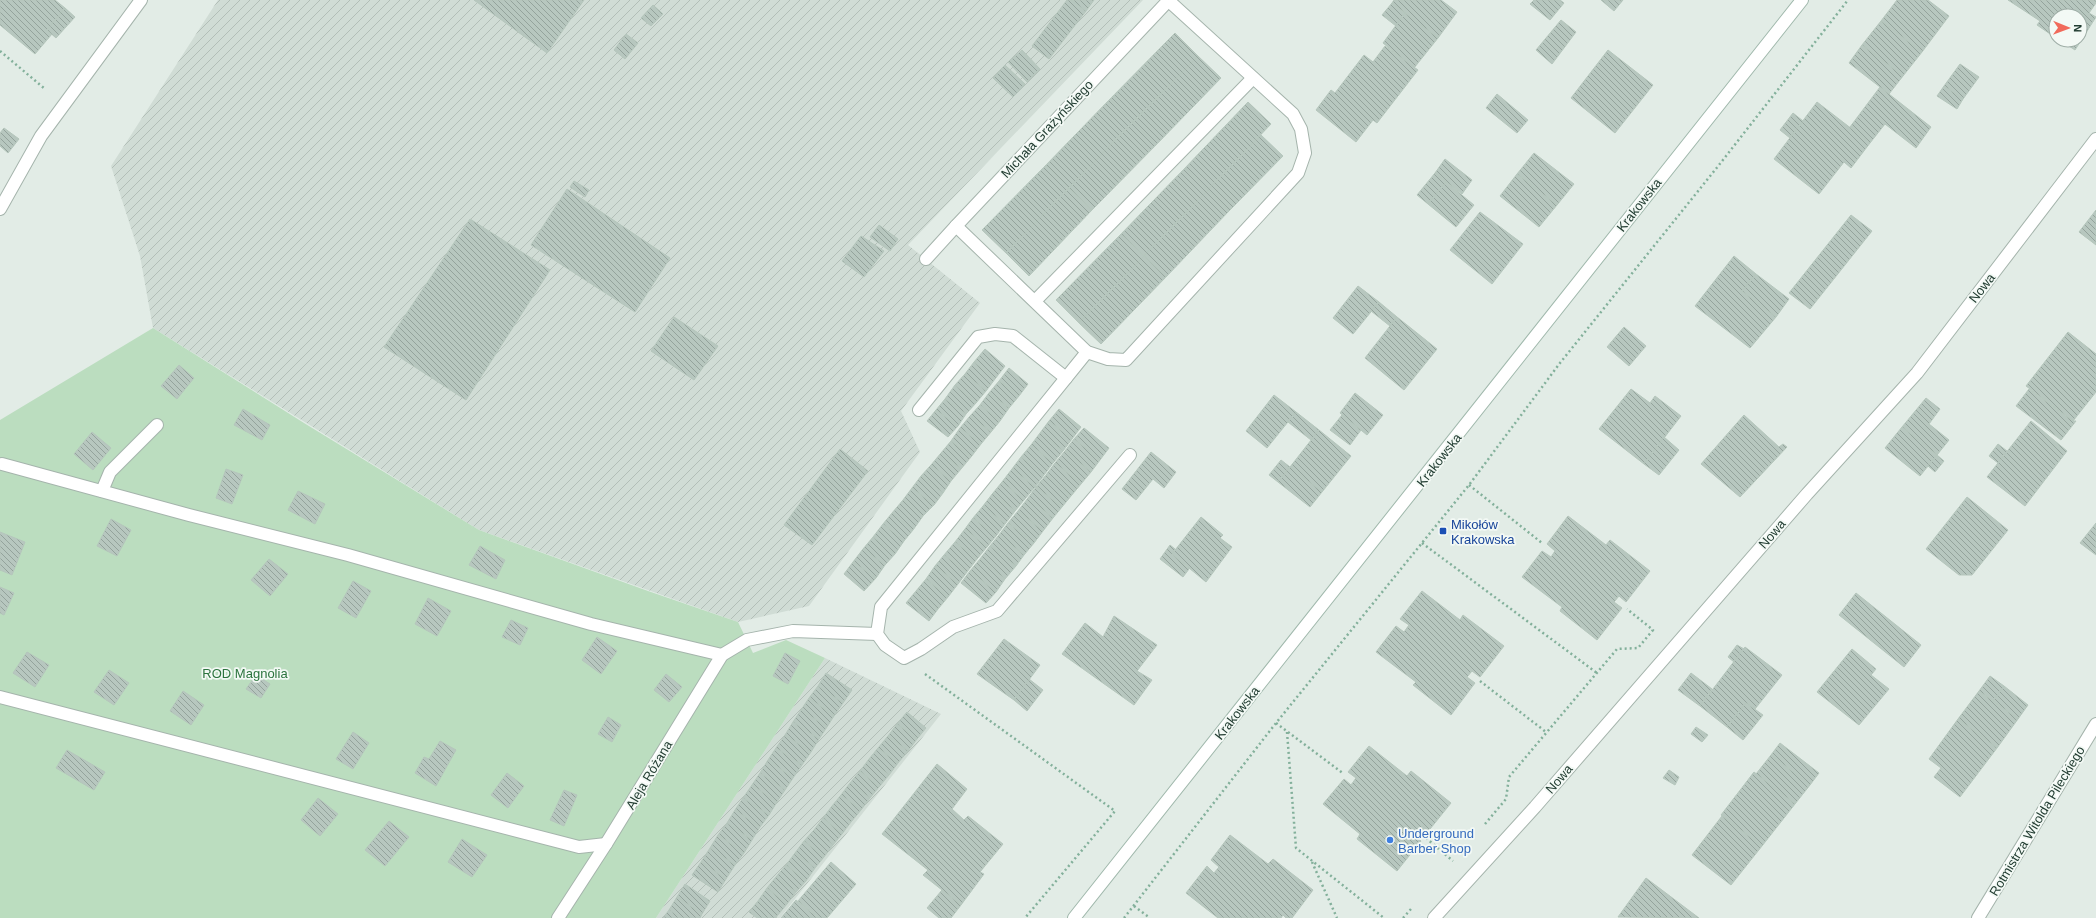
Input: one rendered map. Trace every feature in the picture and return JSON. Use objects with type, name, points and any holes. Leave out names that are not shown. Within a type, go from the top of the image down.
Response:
[{"type":"street","points":[[0,209],[41,136],[141,0]]},
{"type":"street","points":[[956,226],[1087,352],[1108,359],[1126,360],[1298,173],[1305,153],[1301,129],[1293,114],[1169,0]]},
{"type":"street","name":"Michała Grażyńskiego","points":[[926,259],[1169,0]]},
{"type":"street","name":"Krakowska","points":[[1074,918],[1802,0]]},
{"type":"street","points":[[1035,301],[1253,78]]},
{"type":"street","name":"Nowa","points":[[1434,918],[1535,807],[1802,500],[1917,373],[2096,139]]},
{"type":"street","points":[[919,410],[978,337],[995,334],[1012,336],[1066,378]]},
{"type":"street","points":[[1087,352],[881,607],[877,634],[884,645],[904,658],[953,627],[997,611],[1130,455]]},
{"type":"street","points":[[102,491],[110,472],[157,425]]},
{"type":"street","points":[[2,464],[348,555],[592,624],[722,655]]},
{"type":"street","name":"Aleja Różana","points":[[558,918],[606,844],[722,655],[746,640],[793,631],[877,634]]},
{"type":"street","points":[[0,697],[579,847],[606,844]]},
{"type":"street","name":"Rotmistrza Witolda Pileckiego","points":[[1978,918],[2096,724]]},
{"type":"path","points":[[1124,918],[1276,723],[1469,485],[1560,363],[1719,165],[1848,0]]},
{"type":"path","points":[[0,51],[64,105]]},
{"type":"path","points":[[1469,485],[1542,543]]},
{"type":"path","points":[[1422,543],[1597,673]]},
{"type":"path","points":[[1482,827],[1506,799],[1509,777],[1617,649],[1638,648],[1653,630],[1627,609]]},
{"type":"path","points":[[904,658],[1115,811],[1025,918]]},
{"type":"path","points":[[1480,681],[1546,732]]},
{"type":"path","points":[[1276,723],[1344,774]]},
{"type":"path","points":[[1287,732],[1296,848],[1384,918]]},
{"type":"path","points":[[1426,838],[1453,861]]},
{"type":"path","points":[[1448,866],[1458,855]]},
{"type":"path","points":[[1311,861],[1337,918]]},
{"type":"path","points":[[1134,906],[1150,918]]},
{"type":"path","points":[[1404,918],[1413,906]]},
{"type":"shaded area","points":[[218,0],[1143,0],[908,245],[980,303],[901,411],[920,452],[809,606],[738,622],[479,530],[153,328],[140,256],[111,166]]},
{"type":"shaded area","points":[[825,658],[941,714],[780,918],[656,918]]},
{"type":"green space","name":"ROD Magnolia","points":[[153,328],[304,423],[479,530],[738,622],[753,653],[786,640],[825,658],[656,918],[0,918],[0,420]]},
{"type":"building","points":[[0,0],[55,0],[65,8],[47,30],[52,34],[35,54],[0,25]]},
{"type":"building","points":[[474,0],[584,0],[547,53]]},
{"type":"building","points":[[1067,0],[1071,0],[1086,11],[1049,59],[1032,46]]},
{"type":"building","points":[[1071,0],[1094,0],[1086,11]]},
{"type":"building","points":[[1394,0],[1441,0],[1457,12],[1438,38],[1392,3]]},
{"type":"building","points":[[1534,0],[1560,0],[1564,3],[1550,20],[1530,4]]},
{"type":"building","points":[[1601,0],[1623,0],[1614,11]]},
{"type":"building","points":[[1897,0],[1928,0],[1949,16],[1922,52],[1881,21]]},
{"type":"building","points":[[2008,0],[2096,0],[2096,3],[2089,13],[2096,17],[2088,30],[2088,8],[2048,8],[2048,33],[2037,25],[2040,21]]},
{"type":"building","points":[[1392,3],[1405,13],[1396,26],[1382,15]]},
{"type":"building","points":[[653,5],[663,14],[651,26],[641,18]]},
{"type":"building","points":[[65,8],[75,17],[56,38],[47,30]]},
{"type":"building","points":[[1405,13],[1438,38],[1414,68],[1383,43]]},
{"type":"building","points":[[1561,20],[1576,32],[1552,64],[1536,50]]},
{"type":"building","points":[[1881,21],[1922,52],[1903,76],[1862,45]]},
{"type":"building","points":[[1175,33],[1198,56],[1133,122],[1110,99]]},
{"type":"building","points":[[626,34],[638,43],[625,59],[614,50]]},
{"type":"building","points":[[1862,45],[1903,76],[1889,94],[1849,63]]},
{"type":"building","points":[[1385,46],[1418,70],[1377,123],[1373,120],[1356,142],[1316,110],[1331,90],[1335,93],[1364,55],[1373,62]]},
{"type":"building","points":[[1022,50],[1040,69],[1027,82],[1008,62]]},
{"type":"building","points":[[1608,50],[1653,85],[1615,133],[1571,98]]},
{"type":"building","points":[[1198,56],[1221,78],[1156,145],[1133,122]]},
{"type":"building","points":[[1960,64],[1979,77],[1963,99],[1944,86]]},
{"type":"building","points":[[1005,65],[1025,84],[1013,97],[993,78]]},
{"type":"building","points":[[1944,86],[1963,99],[1957,109],[1937,96]]},
{"type":"building","points":[[1880,87],[1931,127],[1916,148],[1885,124],[1870,143],[1850,127]]},
{"type":"building","points":[[1497,94],[1528,120],[1517,133],[1486,108]]},
{"type":"building","points":[[1110,99],[1133,122],[1069,188],[1046,165]]},
{"type":"building","points":[[1248,102],[1271,124],[1208,190],[1185,168]]},
{"type":"building","points":[[1817,102],[1870,143],[1851,168],[1844,162],[1819,194],[1774,159]]},
{"type":"building","points":[[1793,113],[1803,121],[1790,138],[1780,130]]},
{"type":"building","points":[[1133,122],[1156,145],[1092,210],[1069,188]]},
{"type":"building","points":[[4,128],[19,139],[8,153],[0,146],[0,133]]},
{"type":"building","points":[[1261,135],[1283,156],[1229,211],[1208,190]]},
{"type":"building","points":[[1534,153],[1574,184],[1557,205],[1517,174]]},
{"type":"building","points":[[1445,159],[1472,180],[1462,194],[1435,173]]},
{"type":"building","points":[[1046,165],[1069,188],[1006,253],[982,230]]},
{"type":"building","points":[[1185,168],[1208,190],[1144,256],[1121,234]]},
{"type":"building","points":[[1435,173],[1446,182],[1428,204],[1417,195]]},
{"type":"building","points":[[1517,174],[1557,205],[1539,227],[1500,196]]},
{"type":"building","points":[[574,181],[589,190],[585,197],[570,187]]},
{"type":"building","points":[[1446,182],[1474,205],[1456,227],[1428,204]]},
{"type":"building","points":[[1069,188],[1092,210],[1029,276],[1006,253]]},
{"type":"building","points":[[567,189],[670,258],[635,312],[531,245]]},
{"type":"building","points":[[1208,190],[1229,211],[1166,277],[1144,256]]},
{"type":"building","points":[[2096,210],[2096,245],[2079,232]]},
{"type":"building","points":[[1480,212],[1523,244],[1492,284],[1450,250]]},
{"type":"building","points":[[1851,215],[1872,231],[1810,309],[1789,293]]},
{"type":"building","points":[[470,219],[550,270],[466,400],[384,347]]},
{"type":"building","points":[[879,225],[898,239],[890,251],[870,237]]},
{"type":"building","points":[[1121,234],[1144,256],[1079,323],[1056,300]]},
{"type":"building","points":[[861,236],[884,251],[864,277],[842,261]]},
{"type":"building","points":[[1144,256],[1166,277],[1101,344],[1079,323]]},
{"type":"building","points":[[1734,256],[1756,274],[1742,291],[1776,317],[1750,348],[1695,306]]},
{"type":"building","points":[[1756,274],[1789,299],[1776,317],[1742,291]]},
{"type":"building","points":[[1358,286],[1379,302],[1353,334],[1333,318]]},
{"type":"building","points":[[1379,302],[1397,317],[1390,326],[1371,311]]},
{"type":"building","points":[[674,317],[718,346],[694,380],[651,351]]},
{"type":"building","points":[[1397,317],[1437,349],[1404,390],[1365,358]]},
{"type":"building","points":[[1624,327],[1646,346],[1629,366],[1607,347]]},
{"type":"building","points":[[2068,332],[2096,354],[2096,392],[2073,421],[2026,386]]},
{"type":"building","points":[[985,349],[1005,366],[995,379],[974,362]]},
{"type":"building","points":[[974,362],[995,379],[986,391],[965,374]]},
{"type":"building","points":[[179,365],[194,378],[177,399],[161,386]]},
{"type":"building","points":[[1009,368],[1028,384],[1019,396],[999,381]]},
{"type":"building","points":[[965,374],[986,391],[976,403],[955,385]]},
{"type":"building","points":[[999,381],[1019,396],[1009,408],[989,393]]},
{"type":"building","points":[[955,385],[976,403],[966,414],[945,399]]},
{"type":"building","points":[[1631,389],[1650,403],[1655,396],[1681,416],[1644,464],[1599,429]]},
{"type":"building","points":[[2029,389],[2073,421],[2076,421],[2061,440],[2016,406]]},
{"type":"building","points":[[989,393],[1009,408],[1000,421],[980,405]]},
{"type":"building","points":[[1355,393],[1383,415],[1367,435],[1340,413]]},
{"type":"building","points":[[1274,395],[1296,412],[1267,448],[1246,431]]},
{"type":"building","points":[[1926,398],[1940,409],[1929,424],[1949,440],[1937,455],[1902,427]]},
{"type":"building","points":[[945,399],[966,414],[958,426],[936,410]]},
{"type":"building","points":[[980,405],[1000,421],[991,432],[970,416]]},
{"type":"building","points":[[243,409],[270,425],[262,440],[234,425]]},
{"type":"building","points":[[1059,409],[1081,427],[1072,439],[1049,421]]},
{"type":"building","points":[[936,410],[958,426],[948,437],[927,421]]},
{"type":"building","points":[[1296,412],[1319,430],[1311,440],[1288,422]]},
{"type":"building","points":[[1342,415],[1361,430],[1350,445],[1330,430]]},
{"type":"building","points":[[1744,415],[1779,447],[1783,444],[1787,447],[1740,497],[1701,464]]},
{"type":"building","points":[[970,416],[991,432],[981,444],[960,428]]},
{"type":"building","points":[[1049,421],[1072,439],[1063,451],[1040,433]]},
{"type":"building","points":[[2031,421],[2067,451],[2025,506],[1987,477]]},
{"type":"building","points":[[1902,427],[1937,455],[1920,476],[1885,448]]},
{"type":"building","points":[[960,428],[981,444],[971,457],[951,441]]},
{"type":"building","points":[[1084,428],[1109,448],[1100,460],[1074,439]]},
{"type":"building","points":[[1319,430],[1351,456],[1322,492],[1290,467]]},
{"type":"building","points":[[92,432],[111,448],[93,470],[74,454]]},
{"type":"building","points":[[1040,433],[1063,451],[1053,463],[1031,445]]},
{"type":"building","points":[[1664,437],[1679,450],[1659,475],[1644,464]]},
{"type":"building","points":[[1074,439],[1100,460],[1091,472],[1065,451]]},
{"type":"building","points":[[951,441],[971,457],[961,469],[941,453]]},
{"type":"building","points":[[1998,444],[2007,451],[1998,463],[1989,456]]},
{"type":"building","points":[[1031,445],[1053,463],[1044,475],[1021,457]]},
{"type":"building","points":[[840,449],[868,471],[812,545],[784,525]]},
{"type":"building","points":[[1065,451],[1091,472],[1081,484],[1055,463]]},
{"type":"building","points":[[1151,452],[1176,472],[1164,488],[1153,479],[1136,500],[1122,489]]},
{"type":"building","points":[[941,453],[961,469],[951,481],[931,465]]},
{"type":"building","points":[[1937,455],[1944,461],[1935,472],[1928,466]]},
{"type":"building","points":[[1021,457],[1044,475],[1035,487],[1012,469]]},
{"type":"building","points":[[1281,460],[1290,467],[1278,482],[1269,475]]},
{"type":"building","points":[[1055,463],[1081,484],[1071,496],[1046,475]]},
{"type":"building","points":[[931,465],[951,481],[943,493],[921,476]]},
{"type":"building","points":[[1290,467],[1322,492],[1310,507],[1278,482]]},
{"type":"building","points":[[226,469],[243,475],[232,504],[216,498]]},
{"type":"building","points":[[1012,469],[1035,487],[1024,500],[1002,482]]},
{"type":"building","points":[[1046,475],[1071,496],[1062,507],[1036,487]]},
{"type":"building","points":[[921,476],[943,493],[934,505],[912,488]]},
{"type":"building","points":[[1002,482],[1024,500],[1015,511],[993,493]]},
{"type":"building","points":[[1036,487],[1062,507],[1053,518],[1028,498]]},
{"type":"building","points":[[912,488],[934,505],[923,516],[903,500]]},
{"type":"building","points":[[298,491],[325,504],[315,524],[288,510]]},
{"type":"building","points":[[993,493],[1015,511],[1005,524],[983,506]]},
{"type":"building","points":[[1967,497],[2008,530],[1972,575],[1959,575],[1926,549]]},
{"type":"building","points":[[1028,498],[1053,518],[1043,531],[1018,511]]},
{"type":"building","points":[[903,500],[923,516],[913,530],[892,513]]},
{"type":"building","points":[[983,506],[1005,524],[996,536],[973,518]]},
{"type":"building","points":[[1018,511],[1043,531],[1034,543],[1008,523]]},
{"type":"building","points":[[892,513],[913,530],[904,541],[883,524]]},
{"type":"building","points":[[1568,516],[1606,545],[1610,540],[1650,571],[1626,602],[1619,596],[1614,602],[1622,608],[1597,640],[1560,611],[1562,607],[1522,577],[1542,551],[1551,557],[1555,551],[1547,544]]},
{"type":"building","points":[[1201,517],[1223,535],[1220,538],[1232,547],[1206,582],[1172,554]]},
{"type":"building","points":[[973,518],[996,536],[987,547],[965,529]]},
{"type":"building","points":[[111,519],[131,530],[117,556],[97,546]]},
{"type":"building","points":[[1008,523],[1034,543],[1024,555],[999,535]]},
{"type":"building","points":[[2096,523],[2096,555],[2080,543]]},
{"type":"building","points":[[883,524],[904,541],[895,554],[873,537]]},
{"type":"building","points":[[965,529],[987,547],[977,559],[955,542]]},
{"type":"building","points":[[0,532],[25,542],[12,575],[0,570]]},
{"type":"building","points":[[999,535],[1024,555],[1016,566],[990,546]]},
{"type":"building","points":[[873,537],[895,554],[885,565],[863,549]]},
{"type":"building","points":[[955,542],[977,559],[967,572],[944,555]]},
{"type":"building","points":[[1170,545],[1175,549],[1172,554],[1189,569],[1183,577],[1160,559]]},
{"type":"building","points":[[480,546],[505,560],[496,579],[469,565]]},
{"type":"building","points":[[990,546],[1016,566],[1005,579],[980,559]]},
{"type":"building","points":[[863,549],[885,565],[876,578],[853,562]]},
{"type":"building","points":[[944,555],[967,572],[958,584],[935,566]]},
{"type":"building","points":[[269,559],[288,574],[270,596],[251,580]]},
{"type":"building","points":[[980,559],[1005,579],[996,592],[970,571]]},
{"type":"building","points":[[853,562],[876,578],[864,591],[844,574]]},
{"type":"building","points":[[935,566],[958,584],[948,597],[926,579]]},
{"type":"building","points":[[970,571],[996,592],[986,603],[961,583]]},
{"type":"building","points":[[926,579],[948,597],[938,609],[916,591]]},
{"type":"building","points":[[353,581],[371,591],[356,618],[338,608]]},
{"type":"building","points":[[0,587],[14,593],[4,615],[0,613]]},
{"type":"building","points":[[916,591],[938,609],[929,621],[906,603]]},
{"type":"building","points":[[1422,591],[1460,620],[1463,615],[1504,646],[1480,677],[1472,671],[1467,677],[1475,683],[1451,715],[1413,685],[1416,682],[1376,652],[1396,626],[1404,632],[1409,625],[1400,619]]},
{"type":"building","points":[[1856,593],[1921,645],[1904,667],[1839,615]]},
{"type":"building","points":[[428,598],[451,611],[437,636],[415,624]]},
{"type":"building","points":[[1114,616],[1157,645],[1137,671],[1152,680],[1134,705],[1062,654],[1085,623],[1103,637]]},
{"type":"building","points":[[511,620],[528,628],[520,645],[502,637]]},
{"type":"building","points":[[597,637],[617,651],[601,674],[582,660]]},
{"type":"building","points":[[1004,639],[1040,665],[1014,700],[977,674]]},
{"type":"building","points":[[1737,645],[1744,649],[1734,662],[1728,657]]},
{"type":"building","points":[[1745,647],[1782,675],[1755,709],[1746,703],[1727,727],[1700,706]]},
{"type":"building","points":[[1852,649],[1876,669],[1871,675],[1889,689],[1859,725],[1817,692]]},
{"type":"building","points":[[27,652],[49,665],[35,687],[13,673]]},
{"type":"building","points":[[785,653],[800,661],[788,684],[773,676]]},
{"type":"building","points":[[109,670],[129,683],[114,705],[94,692]]},
{"type":"building","points":[[826,673],[852,690],[843,703],[818,686]]},
{"type":"building","points":[[1691,673],[1712,689],[1700,706],[1678,690]]},
{"type":"building","points":[[666,674],[682,687],[669,702],[654,690]]},
{"type":"building","points":[[256,675],[270,684],[261,698],[246,689]]},
{"type":"building","points":[[1990,676],[2004,686],[1993,701],[1979,691]]},
{"type":"building","points":[[1029,679],[1043,690],[1027,711],[1014,700]]},
{"type":"building","points":[[818,686],[843,703],[834,716],[809,698]]},
{"type":"building","points":[[2004,686],[2028,705],[2018,719],[1993,701]]},
{"type":"building","points":[[183,691],[204,705],[191,725],[170,711]]},
{"type":"building","points":[[1979,691],[2018,719],[1997,748],[1958,719]]},
{"type":"building","points":[[809,698],[834,716],[827,727],[801,710]]},
{"type":"building","points":[[1746,703],[1763,715],[1743,740],[1727,727]]},
{"type":"building","points":[[801,710],[827,727],[819,739],[793,722]]},
{"type":"building","points":[[907,712],[926,728],[917,739],[897,724]]},
{"type":"building","points":[[608,717],[621,725],[612,742],[598,734]]},
{"type":"building","points":[[1958,719],[1997,748],[1960,797],[1934,777],[1941,768],[1929,759]]},
{"type":"building","points":[[793,722],[819,739],[811,752],[785,735]]},
{"type":"building","points":[[897,724],[917,739],[908,751],[888,736]]},
{"type":"building","points":[[1696,727],[1708,735],[1702,742],[1691,734]]},
{"type":"building","points":[[353,732],[369,743],[353,769],[336,759]]},
{"type":"building","points":[[785,735],[811,752],[802,765],[776,748]]},
{"type":"building","points":[[888,736],[908,751],[898,763],[878,748]]},
{"type":"building","points":[[440,741],[456,750],[436,786],[415,773],[424,757],[429,759]]},
{"type":"building","points":[[1780,743],[1819,773],[1810,785],[1771,755]]},
{"type":"building","points":[[1369,746],[1407,776],[1411,771],[1451,803],[1426,834],[1419,828],[1414,835],[1421,841],[1397,871],[1357,839],[1360,834],[1323,804],[1344,779],[1351,785],[1356,778],[1348,772]]},
{"type":"building","points":[[776,748],[802,765],[793,778],[768,760]]},
{"type":"building","points":[[878,748],[898,763],[889,775],[869,759]]},
{"type":"building","points":[[67,750],[105,772],[94,790],[56,768]]},
{"type":"building","points":[[1771,755],[1810,785],[1795,804],[1756,774]]},
{"type":"building","points":[[869,759],[889,775],[879,787],[860,771]]},
{"type":"building","points":[[768,760],[793,778],[785,790],[760,773]]},
{"type":"building","points":[[937,764],[967,789],[952,809],[964,820],[968,816],[1003,844],[980,872],[984,874],[961,905],[923,875],[928,870],[882,834]]},
{"type":"building","points":[[1669,770],[1679,777],[1675,785],[1663,778]]},
{"type":"building","points":[[860,771],[879,787],[870,798],[850,783]]},
{"type":"building","points":[[1754,772],[1795,804],[1762,846],[1721,815]]},
{"type":"building","points":[[507,773],[524,786],[508,808],[491,795]]},
{"type":"building","points":[[760,773],[785,790],[777,802],[752,785]]},
{"type":"building","points":[[850,783],[870,798],[861,810],[841,795]]},
{"type":"building","points":[[752,785],[777,802],[769,815],[743,798]]},
{"type":"building","points":[[564,790],[577,795],[564,826],[550,820]]},
{"type":"building","points":[[841,795],[861,810],[851,822],[832,806]]},
{"type":"building","points":[[318,798],[338,814],[320,836],[301,820]]},
{"type":"building","points":[[743,798],[769,815],[760,827],[735,810]]},
{"type":"building","points":[[832,806],[851,822],[842,834],[823,818]]},
{"type":"building","points":[[735,810],[760,827],[752,840],[727,823]]},
{"type":"building","points":[[1722,816],[1762,846],[1731,885],[1692,855]]},
{"type":"building","points":[[823,818],[842,834],[833,845],[814,830]]},
{"type":"building","points":[[389,821],[409,837],[385,866],[365,850]]},
{"type":"building","points":[[727,823],[752,840],[744,853],[718,835]]},
{"type":"building","points":[[814,830],[833,845],[824,857],[804,841]]},
{"type":"building","points":[[718,835],[744,853],[735,865],[710,848]]},
{"type":"building","points":[[1230,835],[1268,864],[1273,859],[1313,890],[1292,918],[1286,918],[1283,915],[1281,918],[1218,918],[1186,893],[1207,866],[1214,873],[1219,867],[1211,860]]},
{"type":"building","points":[[462,839],[487,855],[472,877],[448,862]]},
{"type":"building","points":[[804,841],[824,857],[815,868],[795,853]]},
{"type":"building","points":[[710,848],[735,865],[726,879],[701,862]]},
{"type":"building","points":[[795,853],[815,868],[806,881],[786,865]]},
{"type":"building","points":[[701,862],[726,879],[718,892],[692,875]]},
{"type":"building","points":[[831,862],[856,884],[827,918],[819,918],[798,901]]},
{"type":"building","points":[[786,865],[806,881],[796,892],[776,877]]},
{"type":"building","points":[[776,877],[796,892],[787,904],[767,888]]},
{"type":"building","points":[[1646,878],[1699,918],[1618,917]]},
{"type":"building","points":[[685,884],[710,901],[702,914],[677,897]]},
{"type":"building","points":[[767,888],[787,904],[777,916],[758,901]]},
{"type":"building","points":[[942,890],[961,905],[951,918],[939,918],[927,908]]},
{"type":"building","points":[[677,897],[702,914],[700,918],[682,918],[669,910]]},
{"type":"building","points":[[796,900],[818,918],[781,918]]},
{"type":"building","points":[[758,901],[777,916],[776,918],[757,918],[749,912]]},
{"type":"building","points":[[669,910],[682,918],[663,918]]},
{"type":"place","name":"Mikołów Krakowska","points":[[1443,531]]},
{"type":"place","name":"Underground Barber Shop","points":[[1390,840]]}]
